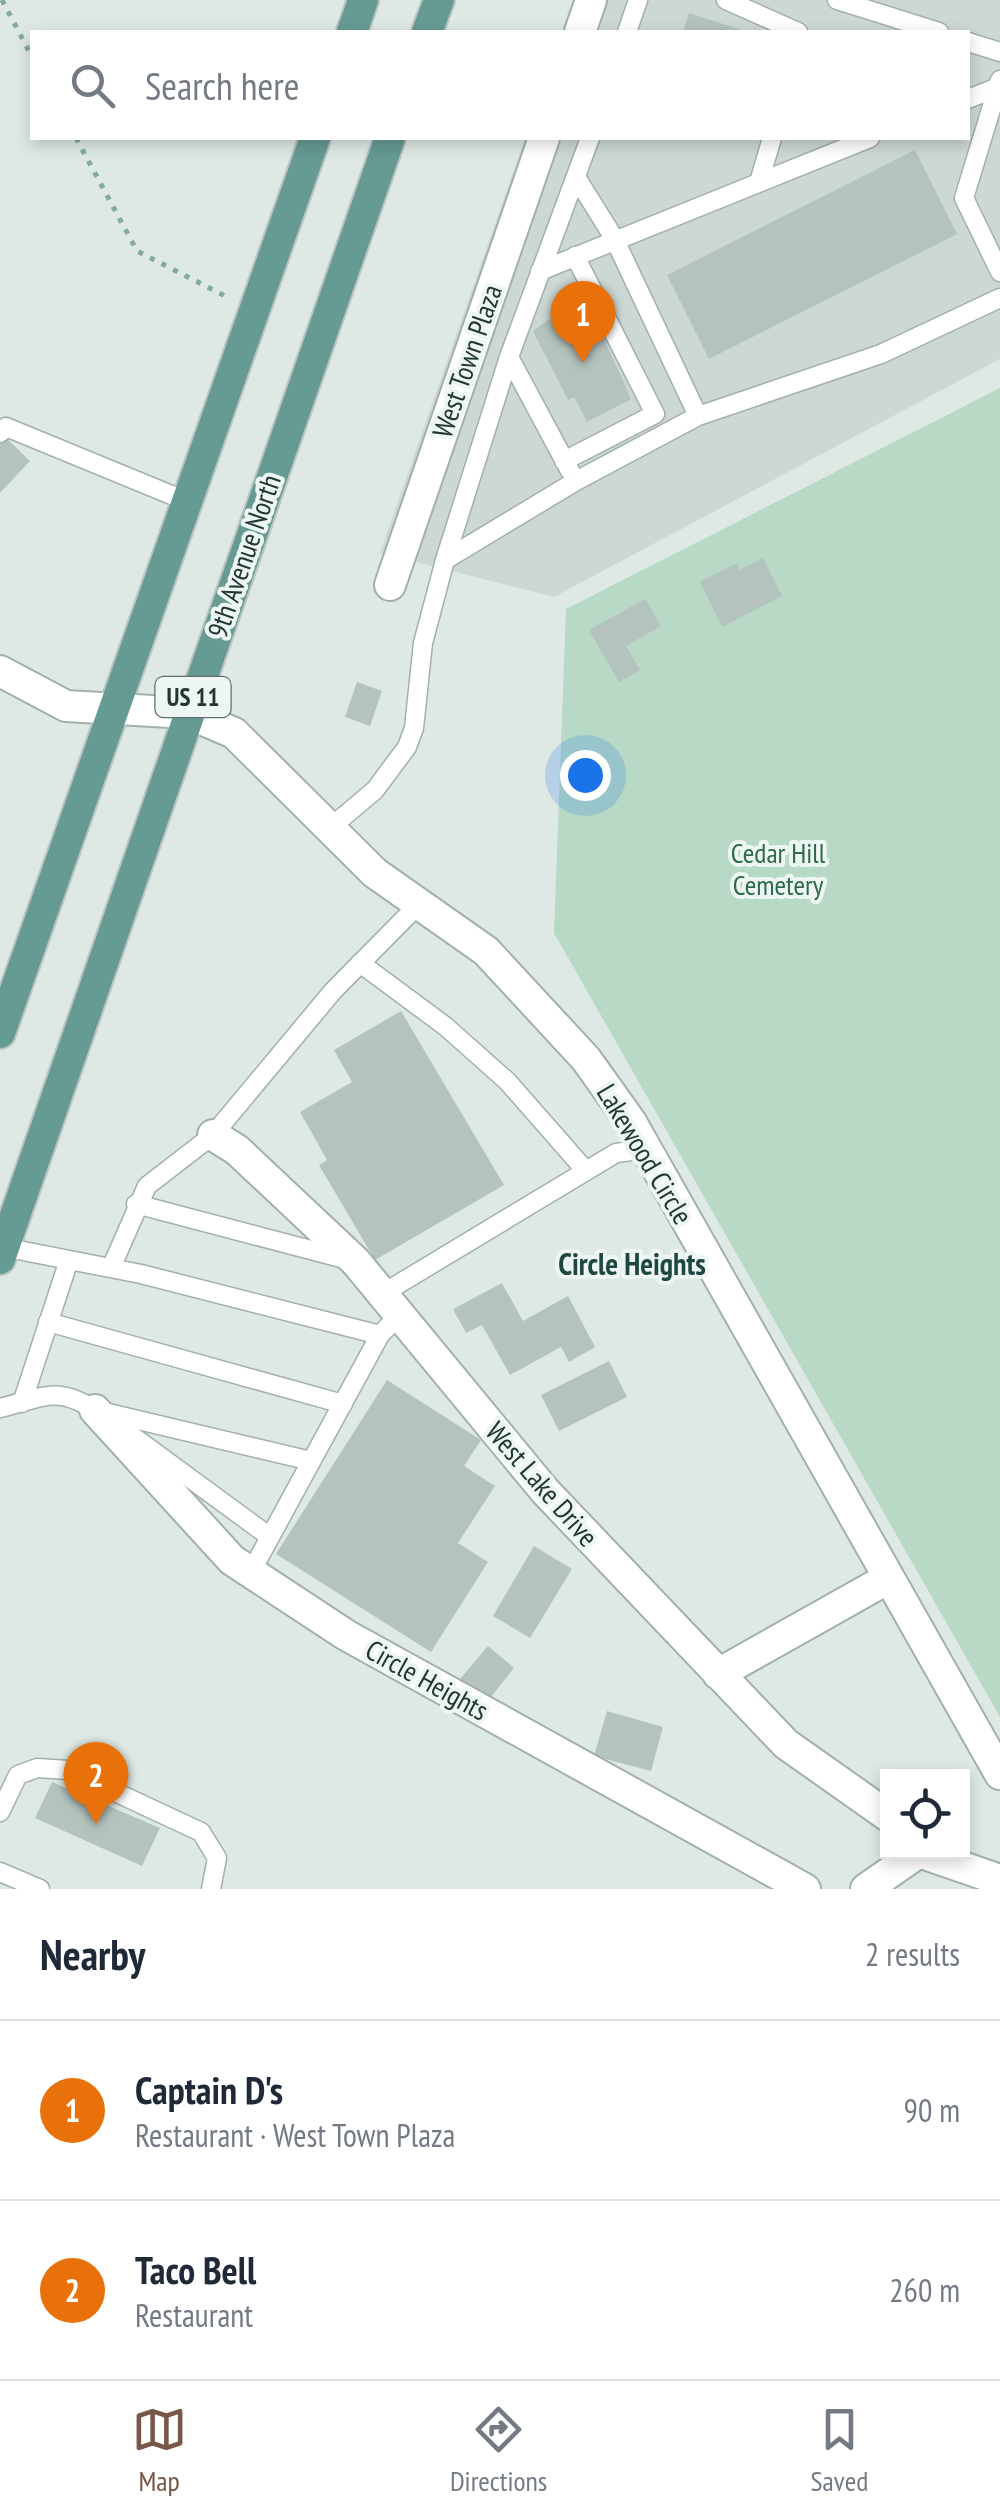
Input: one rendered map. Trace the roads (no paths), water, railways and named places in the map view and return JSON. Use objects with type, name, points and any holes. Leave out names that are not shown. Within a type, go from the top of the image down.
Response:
[{"type":"main road","points":[[353,30],[363,0]]},
{"type":"main road","points":[[429,30],[439,0]]},
{"type":"main road","name":"US 11","points":[[3,1014],[314,140]]},
{"type":"main road","name":"9th Avenue North","points":[[2,1253],[389,140]]},
{"type":"street","points":[[581,30],[591,0]]},
{"type":"street","name":"West Town Plaza","points":[[390,585],[543,140]]},
{"type":"street","points":[[0,671],[66,706],[188,713]]},
{"type":"street","name":"Lakewood Circle","points":[[188,713],[234,733],[375,873],[486,951],[586,1060],[647,1149],[1000,1774]]},
{"type":"street","name":"West Lake Drive","points":[[213,1135],[237,1150],[356,1262],[387,1315],[545,1492],[786,1744],[880,1810]]},
{"type":"street","name":"Circle Heights","points":[[94,1410],[232,1560],[346,1635],[805,1889]]},
{"type":"street","points":[[718,1674],[887,1579]]},
{"type":"street","points":[[866,1889],[909,1859]]},
{"type":"street","points":[[939,1859],[1000,1880]]},
{"type":"lane","points":[[628,30],[638,0]]},
{"type":"lane","points":[[726,0],[794,30]]},
{"type":"lane","points":[[837,0],[933,30]]},
{"type":"lane","points":[[970,43],[1000,52]]},
{"type":"lane","points":[[970,98],[999,84]]},
{"type":"lane","points":[[999,84],[964,198],[1000,272]]},
{"type":"lane","points":[[330,828],[375,790],[406,747],[414,728],[424,643],[446,560],[509,357],[589,140]]},
{"type":"lane","points":[[759,182],[771,140]]},
{"type":"lane","points":[[540,271],[865,140]]},
{"type":"lane","points":[[576,176],[614,238],[698,416]]},
{"type":"lane","points":[[564,461],[655,414],[575,256]]},
{"type":"lane","points":[[446,560],[576,481],[698,416],[882,354],[1000,298]]},
{"type":"lane","points":[[509,357],[576,481]]},
{"type":"lane","points":[[2,427],[186,501]]},
{"type":"lane","points":[[111,1268],[147,1186],[213,1135],[360,963],[418,904]]},
{"type":"lane","points":[[360,963],[445,1026],[507,1080],[586,1171]]},
{"type":"lane","points":[[251,1572],[387,1315],[586,1171],[616,1153],[647,1149]]},
{"type":"lane","points":[[136,1204],[356,1262]]},
{"type":"lane","points":[[2,1253],[69,1260],[387,1315]]},
{"type":"lane","points":[[22,1402],[69,1260]]},
{"type":"lane","points":[[48,1322],[343,1404]]},
{"type":"lane","points":[[0,1408],[58,1393],[77,1396],[270,1538]]},
{"type":"lane","points":[[94,1410],[312,1461]]},
{"type":"lane","points":[[0,1812],[18,1775],[37,1768],[68,1770],[202,1832],[216,1858],[211,1889]]},
{"type":"lane","points":[[0,1872],[40,1889]]},
{"type":"place","name":"Captain D's","points":[[583,363]]},
{"type":"place","name":"Taco Bell","points":[[96,1824]]},
{"type":"district","name":"Circle Heights","points":[[632,1265]]},
{"type":"park label","name":"Cedar Hill Cemetery","points":[[778,869]]}]
